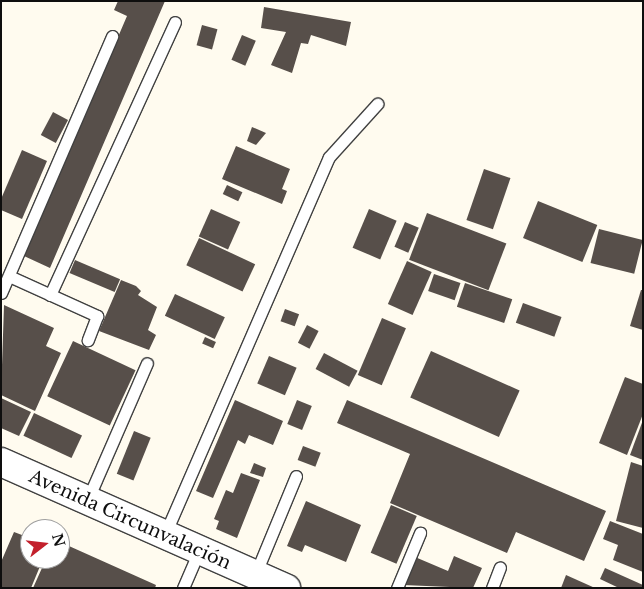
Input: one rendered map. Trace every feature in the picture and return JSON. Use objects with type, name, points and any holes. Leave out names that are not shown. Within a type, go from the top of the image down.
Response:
[{"type":"street","name":"Avenida Circunvalación","points":[[1,462],[164,536],[286,588]]},
{"type":"lane","points":[[50,294],[175,22]]},
{"type":"lane","points":[[1,293],[112,36]]},
{"type":"lane","points":[[164,536],[298,221],[329,157],[377,104]]},
{"type":"lane","points":[[9,276],[97,316],[88,340]]},
{"type":"lane","points":[[87,501],[147,363]]},
{"type":"lane","points":[[255,575],[296,476]]},
{"type":"lane","points":[[397,588],[420,533]]},
{"type":"lane","points":[[183,588],[199,551]]},
{"type":"lane","points":[[492,588],[500,567]]},
{"type":"building","points":[[118,1],[165,1],[50,268],[24,256],[127,16],[114,10]]},
{"type":"building","points":[[264,7],[351,22],[346,46],[311,35],[308,44],[301,43],[292,73],[271,65],[286,32],[261,28]]},
{"type":"building","points":[[202,25],[217,29],[212,49],[197,45]]},
{"type":"building","points":[[242,35],[256,41],[245,66],[231,60]]},
{"type":"building","points":[[53,112],[68,120],[56,143],[41,135]]},
{"type":"building","points":[[252,127],[266,133],[256,145],[247,141]]},
{"type":"building","points":[[236,146],[290,169],[282,189],[287,191],[282,204],[222,179]]},
{"type":"building","points":[[22,150],[47,161],[22,219],[1,210],[1,199]]},
{"type":"building","points":[[484,169],[510,178],[493,229],[466,220]]},
{"type":"building","points":[[227,185],[242,192],[238,201],[223,194]]},
{"type":"building","points":[[538,201],[597,225],[582,262],[523,238]]},
{"type":"building","points":[[211,209],[240,222],[228,249],[199,236]]},
{"type":"building","points":[[369,209],[397,221],[380,259],[353,248]]},
{"type":"building","points":[[427,213],[506,243],[488,290],[409,260]]},
{"type":"building","points":[[405,222],[419,228],[408,253],[394,247]]},
{"type":"building","points":[[599,229],[643,240],[634,274],[591,263]]},
{"type":"building","points":[[199,238],[255,264],[243,291],[186,265]]},
{"type":"building","points":[[75,260],[120,279],[115,292],[70,273]]},
{"type":"building","points":[[407,261],[432,272],[413,315],[388,304]]},
{"type":"building","points":[[434,274],[460,283],[455,300],[428,291]]},
{"type":"building","points":[[121,280],[136,286],[141,291],[138,295],[157,307],[148,330],[156,335],[149,350],[99,331]]},
{"type":"building","points":[[465,283],[512,299],[504,323],[457,307]]},
{"type":"building","points":[[641,290],[643,290],[643,330],[630,326]]},
{"type":"building","points":[[175,294],[225,317],[215,339],[165,316]]},
{"type":"building","points":[[523,303],[562,317],[554,337],[516,323]]},
{"type":"building","points":[[4,305],[54,328],[46,346],[61,353],[35,411],[1,395]]},
{"type":"building","points":[[285,309],[299,314],[295,326],[281,321]]},
{"type":"building","points":[[382,318],[406,328],[382,385],[358,375]]},
{"type":"building","points":[[307,325],[319,331],[310,349],[298,343]]},
{"type":"building","points":[[205,337],[216,342],[213,348],[202,343]]},
{"type":"building","points":[[73,341],[136,370],[110,425],[47,396]]},
{"type":"building","points":[[431,351],[520,390],[499,437],[410,398]]},
{"type":"building","points":[[324,353],[358,371],[349,387],[316,369]]},
{"type":"building","points":[[269,356],[297,368],[285,395],[257,384]]},
{"type":"building","points":[[625,377],[643,384],[643,414],[627,455],[599,443]]},
{"type":"building","points":[[1,398],[31,412],[19,436],[1,428]]},
{"type":"building","points":[[235,400],[283,421],[273,445],[249,435],[245,444],[238,440],[213,498],[196,491]]},
{"type":"building","points":[[297,400],[312,406],[302,430],[287,424]]},
{"type":"building","points":[[347,400],[606,511],[584,561],[516,532],[507,553],[390,503],[410,454],[337,423]]},
{"type":"building","points":[[34,413],[82,435],[71,458],[23,436]]},
{"type":"building","points":[[643,420],[643,460],[630,455]]},
{"type":"building","points":[[134,431],[151,438],[133,480],[117,474]]},
{"type":"building","points":[[303,446],[321,453],[315,467],[298,460]]},
{"type":"building","points":[[631,462],[643,466],[643,528],[616,521]]},
{"type":"building","points":[[254,463],[266,468],[263,477],[250,473]]},
{"type":"building","points":[[241,473],[260,480],[237,538],[216,529],[219,521],[214,519],[226,490],[233,493]]},
{"type":"building","points":[[306,501],[361,525],[346,562],[305,545],[302,552],[287,546]]},
{"type":"building","points":[[391,505],[417,516],[396,564],[371,553]]},
{"type":"building","points":[[610,521],[643,534],[643,572],[613,560],[618,545],[603,539]]},
{"type":"building","points":[[14,532],[20,534],[20,569],[39,569],[31,588],[1,588],[1,562]]},
{"type":"building","points":[[70,546],[156,585],[155,588],[33,588],[42,569],[70,569]]},
{"type":"building","points":[[454,556],[482,568],[473,588],[403,585],[415,557],[448,571]]},
{"type":"building","points":[[605,568],[643,585],[643,588],[619,588],[600,579]]},
{"type":"building","points":[[566,575],[595,588],[561,588]]}]
